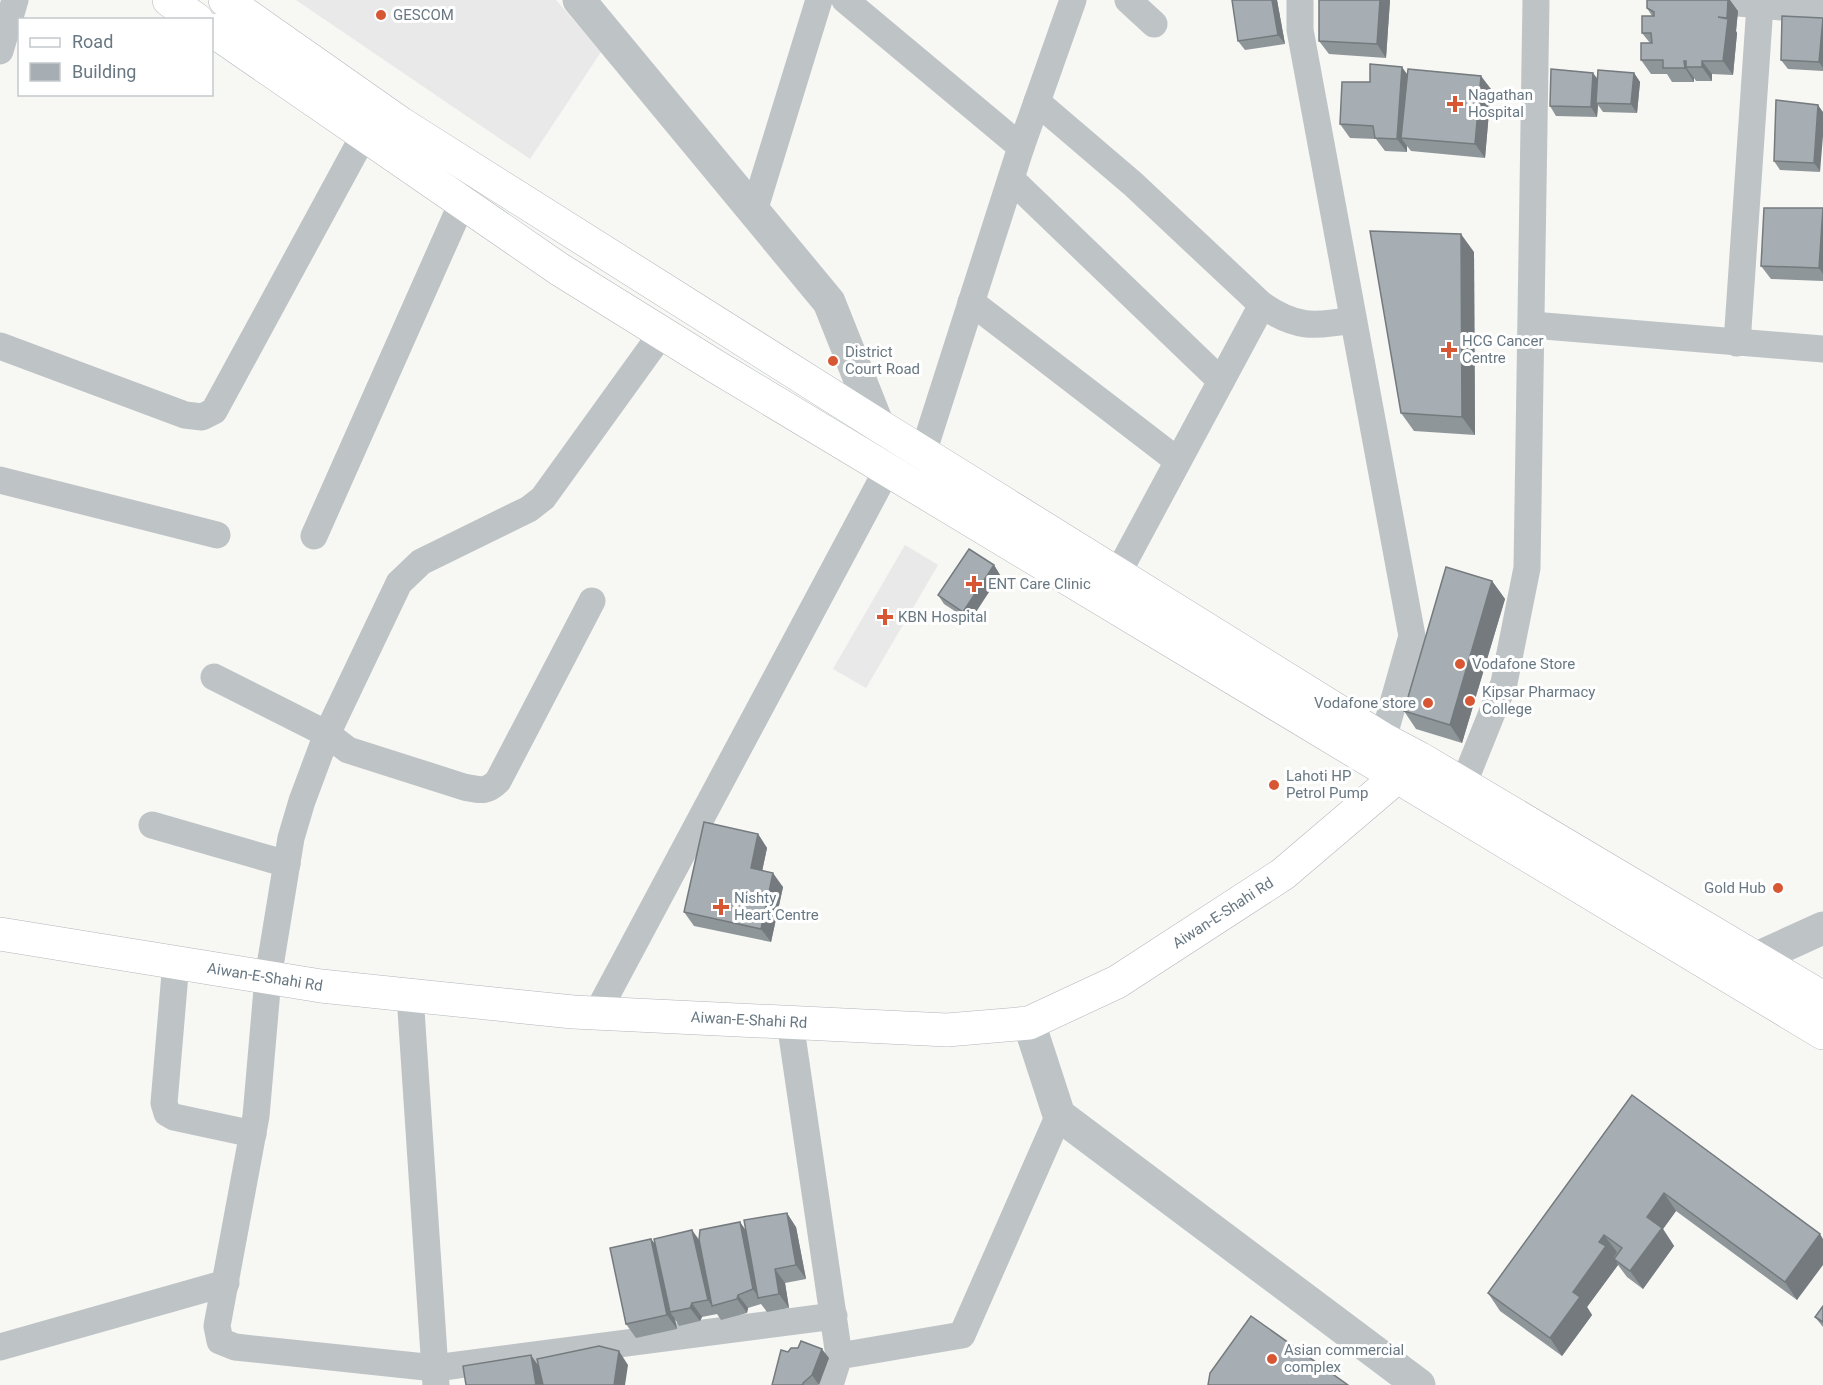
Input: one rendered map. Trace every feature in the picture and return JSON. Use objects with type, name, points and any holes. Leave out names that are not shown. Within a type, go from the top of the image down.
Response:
[{"type":"main road","points":[[169,0],[194,18]]},
{"type":"main road","points":[[225,0],[400,123],[878,425],[1383,739],[1408,768],[1463,784],[1823,998]]},
{"type":"main road","points":[[213,31],[559,269],[887,470],[1408,768],[1823,1034]]},
{"type":"main road","name":"Aiwan-E-Shahi Rd","points":[[0,934],[321,986],[597,1014],[948,1030],[1029,1023],[1117,982],[1283,874],[1408,768]]},
{"type":"street","points":[[0,51],[15,0]]},
{"type":"street","points":[[579,0],[829,302],[878,425]]},
{"type":"street","points":[[754,211],[819,0]]},
{"type":"street","points":[[845,0],[1021,147]]},
{"type":"street","points":[[923,453],[1021,147],[1073,0]]},
{"type":"street","points":[[1128,0],[1154,24],[1150,0]]},
{"type":"street","points":[[1300,0],[1300,30],[1412,636],[1383,739]]},
{"type":"street","points":[[1463,784],[1504,682],[1527,568],[1536,0]]},
{"type":"street","points":[[1707,0],[1823,10]]},
{"type":"street","points":[[1737,343],[1760,5]]},
{"type":"street","points":[[1037,102],[1133,184],[1262,305],[1279,317],[1309,326],[1352,320]]},
{"type":"street","points":[[0,346],[185,415],[201,417],[214,411],[364,135]]},
{"type":"street","points":[[1011,179],[1221,381]]},
{"type":"street","points":[[314,536],[462,203]]},
{"type":"street","points":[[972,302],[1178,461]]},
{"type":"street","points":[[1118,573],[1262,305]]},
{"type":"street","points":[[1532,325],[1823,349]]},
{"type":"street","points":[[662,333],[543,498],[529,509],[421,562],[399,583],[390,597],[327,734],[296,819],[287,864],[268,978],[253,1134],[218,1326],[220,1341],[235,1347],[436,1377],[834,1316]]},
{"type":"street","points":[[597,1014],[887,470]]},
{"type":"street","points":[[1,486],[217,535]]},
{"type":"street","points":[[214,677],[327,734],[348,750],[464,787],[479,790],[490,789],[498,781],[592,601]]},
{"type":"street","points":[[152,825],[287,864]]},
{"type":"street","points":[[1757,958],[1823,928]]},
{"type":"street","points":[[176,962],[164,1103],[167,1113],[174,1117],[253,1134]]},
{"type":"street","points":[[410,995],[436,1377]]},
{"type":"street","points":[[790,1022],[839,1356],[830,1385]]},
{"type":"street","points":[[1029,1023],[1059,1114],[1419,1385]]},
{"type":"street","points":[[839,1356],[962,1335],[1059,1114]]},
{"type":"street","points":[[0,1347],[225,1283]]},
{"type":"shaded area","points":[[296,0],[556,0],[601,52],[530,159]]},
{"type":"shaded area","name":"KBN Hospital","points":[[905,545],[938,565],[866,688],[833,669]]},
{"type":"building","points":[[1232,0],[1272,0],[1278,35],[1238,41]]},
{"type":"building","points":[[1319,0],[1380,0],[1377,44],[1319,41]]},
{"type":"building","points":[[1647,0],[1728,0],[1727,18],[1718,17],[1728,19],[1723,61],[1702,61],[1702,67],[1686,67],[1686,61],[1684,61],[1685,68],[1663,68],[1663,60],[1641,60],[1641,43],[1652,43],[1651,33],[1642,33],[1642,16],[1654,16],[1654,12],[1647,8]]},
{"type":"building","points":[[1782,16],[1823,18],[1819,62],[1781,60]]},
{"type":"building","points":[[1370,64],[1402,67],[1397,139],[1375,138],[1373,126],[1340,124],[1342,82],[1370,82]]},
{"type":"building","points":[[1408,69],[1481,76],[1475,144],[1401,138]]},
{"type":"building","points":[[1551,69],[1593,73],[1591,107],[1550,106]]},
{"type":"building","points":[[1598,70],[1634,73],[1631,104],[1596,103]]},
{"type":"building","points":[[1776,100],[1818,105],[1814,163],[1774,161]]},
{"type":"building","points":[[1764,208],[1823,208],[1819,268],[1761,266]]},
{"type":"building","points":[[1370,231],[1461,234],[1462,417],[1401,413]]},
{"type":"building","points":[[969,549],[994,565],[963,612],[938,595]]},
{"type":"building","points":[[1446,567],[1492,581],[1450,725],[1404,711]]},
{"type":"building","points":[[704,822],[758,834],[751,868],[773,873],[761,929],[684,912]]},
{"type":"building","points":[[1632,1095],[1820,1234],[1785,1282],[1664,1193],[1647,1217],[1662,1228],[1630,1271],[1614,1259],[1622,1248],[1604,1235],[1599,1242],[1606,1246],[1573,1292],[1580,1297],[1550,1338],[1488,1293]]},
{"type":"building","points":[[787,1213],[796,1265],[775,1269],[779,1294],[758,1298],[744,1220]]},
{"type":"building","points":[[740,1222],[753,1289],[738,1295],[737,1299],[712,1306],[699,1240],[700,1230]]},
{"type":"building","points":[[692,1230],[708,1300],[692,1303],[690,1308],[670,1312],[654,1239]]},
{"type":"building","points":[[651,1239],[667,1315],[626,1324],[610,1248]]},
{"type":"building","points":[[1823,1306],[1823,1322],[1815,1317]]},
{"type":"building","points":[[1251,1316],[1348,1385],[1208,1385],[1210,1373]]},
{"type":"building","points":[[801,1341],[822,1349],[812,1375],[803,1385],[772,1385],[781,1350],[788,1352],[791,1348],[798,1348]]},
{"type":"building","points":[[599,1346],[619,1351],[614,1385],[543,1385],[537,1359]]},
{"type":"building","points":[[531,1355],[536,1385],[466,1385],[463,1366]]},
{"type":"place","name":"GESCOM","points":[[381,15]]},
{"type":"place","name":"Nagathan Hospital","points":[[1455,104]]},
{"type":"place","name":"HCG Cancer Centre","points":[[1449,350]]},
{"type":"place","name":"District Court Road","points":[[833,361]]},
{"type":"place","name":"ENT Care Clinic","points":[[974,584]]},
{"type":"place","name":"KBN Hospital","points":[[885,617]]},
{"type":"place","name":"Vodafone Store","points":[[1460,664]]},
{"type":"place","name":"Kipsar Pharmacy College","points":[[1470,701]]},
{"type":"place","name":"Vodafone store","points":[[1428,703]]},
{"type":"place","name":"Lahoti HP Petrol Pump","points":[[1274,785]]},
{"type":"place","name":"Gold Hub","points":[[1778,888]]},
{"type":"place","name":"Nishty Heart Centre","points":[[721,907]]},
{"type":"place","name":"Asian commercial complex","points":[[1272,1359]]}]
